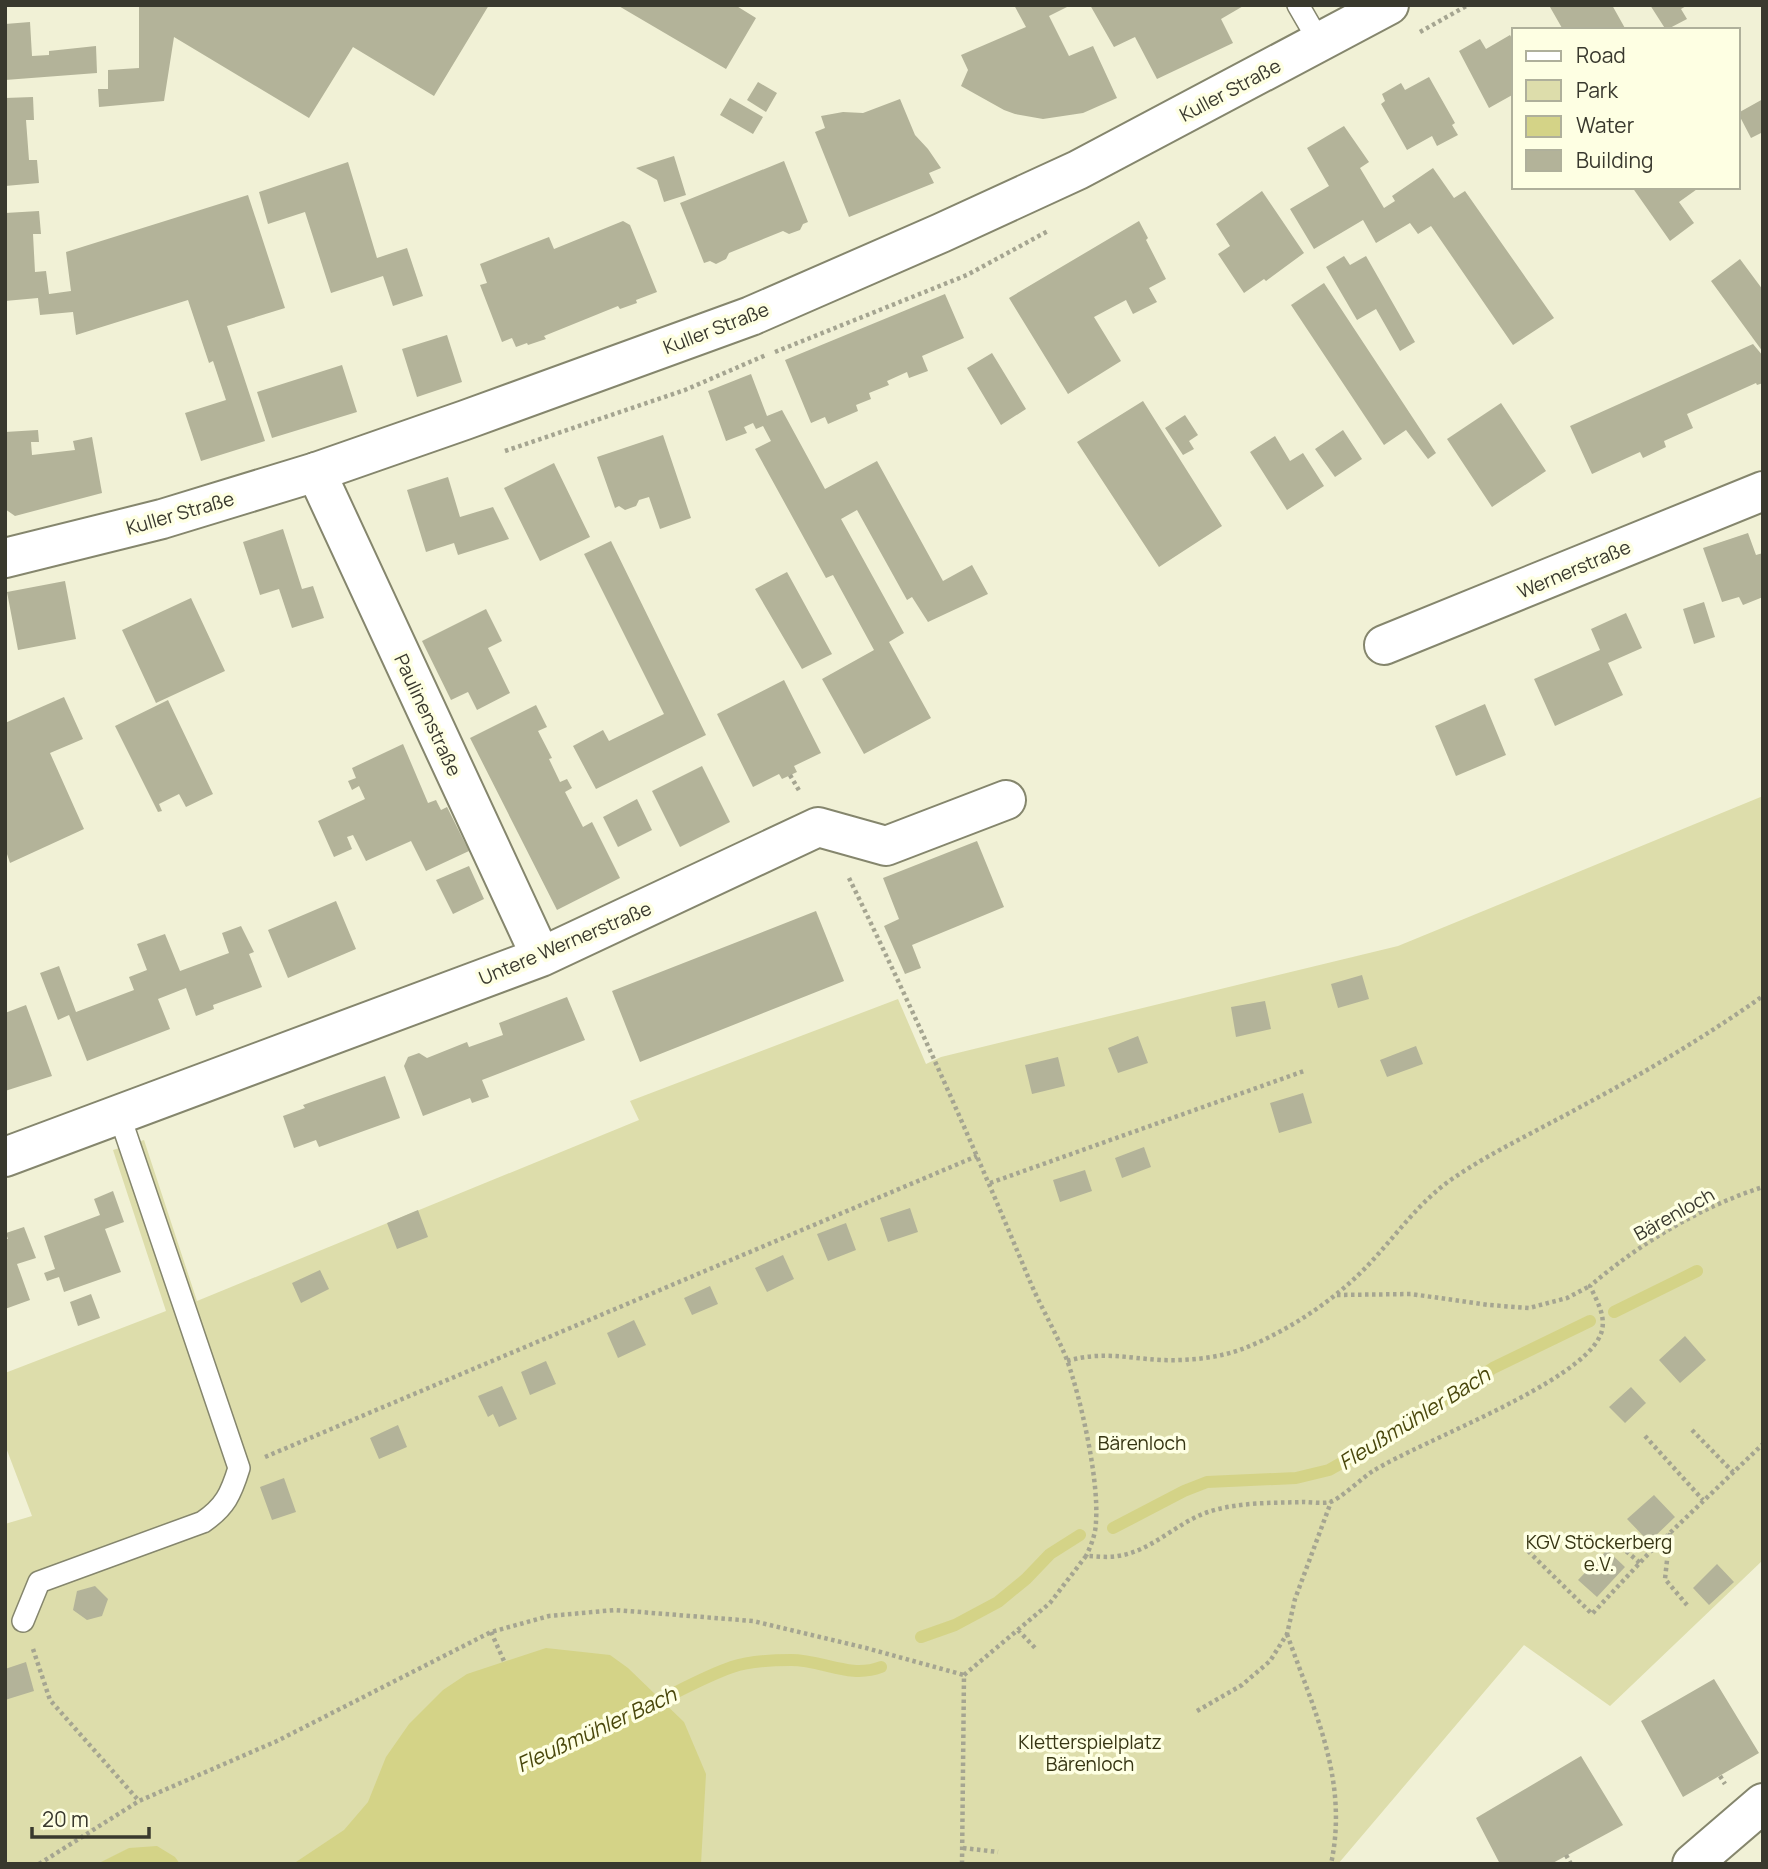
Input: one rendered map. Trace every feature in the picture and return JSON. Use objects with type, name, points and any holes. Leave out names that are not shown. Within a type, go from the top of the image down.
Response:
[{"type":"street","name":"Kuller Straße","points":[[5,558],[162,519],[316,472],[465,421],[751,316],[1078,170],[1389,5]]},
{"type":"street","name":"Paulinenstraße","points":[[316,472],[541,957]]},
{"type":"street","name":"Wernerstraße","points":[[1384,646],[1763,491]]},
{"type":"street","name":"Untere Wernerstraße","points":[[5,1157],[541,957],[818,827],[886,846],[1006,800]]},
{"type":"street","points":[[1692,1864],[1763,1803]]},
{"type":"lane","points":[[1298,5],[1320,43]]},
{"type":"lane","points":[[23,1621],[39,1582],[203,1522],[220,1510],[233,1489],[239,1468],[119,1114]]},
{"type":"path","points":[[836,873],[850,878],[990,1183],[1033,1288],[1067,1361],[1084,1423],[1095,1488],[1096,1522],[1091,1547],[1086,1556],[1049,1603],[964,1675],[962,1864]]},
{"type":"path","points":[[1067,1361],[1088,1355],[1118,1354],[1161,1360],[1191,1359],[1224,1354],[1262,1341],[1336,1295],[1371,1263],[1411,1214],[1453,1179],[1668,1059],[1763,996]]},
{"type":"path","points":[[990,1183],[1304,1071]]},
{"type":"path","points":[[239,1468],[977,1156]]},
{"type":"path","name":"Bärenloch","points":[[1336,1295],[1411,1294],[1529,1308],[1558,1301],[1590,1286],[1613,1266],[1669,1231],[1711,1208],[1763,1187]]},
{"type":"path","points":[[1197,1711],[1242,1685],[1270,1661],[1287,1634],[1295,1599],[1331,1502],[1374,1470],[1512,1401],[1578,1362],[1591,1351],[1604,1325],[1590,1286]]},
{"type":"path","points":[[1692,1430],[1733,1472]]},
{"type":"path","points":[[1645,1436],[1703,1500]]},
{"type":"path","points":[[1528,1551],[1592,1614],[1670,1532],[1761,1448]]},
{"type":"path","points":[[1086,1556],[1116,1557],[1132,1553],[1185,1522],[1225,1508],[1331,1502]]},
{"type":"path","points":[[1605,1532],[1640,1563]]},
{"type":"path","points":[[1670,1532],[1665,1579],[1687,1605]]},
{"type":"path","points":[[39,1864],[139,1801],[277,1741],[491,1632],[549,1616],[615,1609],[753,1621],[964,1675]]},
{"type":"path","points":[[23,1621],[50,1700],[139,1801]]},
{"type":"path","points":[[1018,1630],[1037,1650]]},
{"type":"path","points":[[491,1632],[503,1661]]},
{"type":"path","points":[[1287,1634],[1329,1750],[1337,1815],[1331,1864]]},
{"type":"path","points":[[962,1848],[998,1852]]},
{"type":"path","points":[[1566,1855],[1571,1864]]},
{"type":"green space","name":"Bärenloch","points":[[1763,796],[1763,1560],[1610,1706],[1524,1645],[1338,1864],[5,1864],[5,1524],[32,1516],[5,1445],[5,1373],[166,1311],[113,1150],[144,1140],[197,1301],[639,1120],[630,1101],[898,999],[926,1064],[941,1057],[1398,946]]},
{"type":"water","points":[[546,1648],[610,1655],[628,1668],[684,1722],[706,1774],[701,1864],[293,1864],[344,1830],[368,1802],[386,1757],[409,1724],[443,1690],[467,1674]]},
{"type":"water","points":[[157,1846],[175,1857],[180,1864],[97,1864],[129,1848]]},
{"type":"building","points":[[139,5],[489,5],[434,96],[353,47],[309,118],[174,37],[164,101],[99,107],[98,89],[108,89],[108,70],[139,68]]},
{"type":"building","points":[[617,5],[735,5],[756,18],[726,69]]},
{"type":"building","points":[[1014,5],[1071,5],[1049,16],[1069,56],[1093,46],[1117,98],[1083,113],[1043,119],[1004,110],[961,86],[968,70],[961,55],[1026,27]]},
{"type":"building","points":[[1090,5],[1245,5],[1221,19],[1233,43],[1157,79],[1135,37],[1114,47]]},
{"type":"building","points":[[1612,5],[1625,28],[1562,28],[1550,7]]},
{"type":"building","points":[[1650,5],[1688,5],[1681,9],[1687,19],[1665,28]]},
{"type":"building","points":[[30,22],[32,56],[49,55],[49,51],[96,46],[97,73],[5,80],[5,24]]},
{"type":"building","points":[[1510,35],[1512,38],[1512,95],[1489,108],[1459,51],[1480,39],[1486,49]]},
{"type":"building","points":[[1429,77],[1455,123],[1452,125],[1458,135],[1437,146],[1432,136],[1407,150],[1381,104],[1385,101],[1382,94],[1401,83],[1405,90]]},
{"type":"building","points":[[758,82],[777,93],[766,112],[747,100]]},
{"type":"building","points":[[33,97],[34,120],[26,120],[29,160],[37,160],[39,183],[5,186],[5,98]]},
{"type":"building","points":[[730,98],[763,117],[753,134],[720,115]]},
{"type":"building","points":[[900,99],[915,135],[941,168],[929,173],[934,183],[849,217],[815,132],[825,128],[821,116],[843,112],[863,113]]},
{"type":"building","points":[[1763,99],[1763,132],[1751,138],[1740,112]]},
{"type":"building","points":[[1344,126],[1369,162],[1360,168],[1384,208],[1395,201],[1392,196],[1433,168],[1454,198],[1465,191],[1554,318],[1513,345],[1431,226],[1418,234],[1410,223],[1376,243],[1363,220],[1314,249],[1290,209],[1329,186],[1307,148]]},
{"type":"building","points":[[674,156],[686,195],[664,202],[657,180],[636,168]]},
{"type":"building","points":[[784,161],[808,222],[803,224],[800,230],[789,234],[783,231],[729,253],[726,259],[716,264],[710,261],[704,263],[680,203]]},
{"type":"building","points":[[348,162],[377,258],[407,248],[423,296],[393,306],[383,276],[331,293],[305,212],[268,224],[259,192]]},
{"type":"building","points":[[1633,189],[1697,189],[1679,202],[1694,223],[1670,241]]},
{"type":"building","points":[[1262,191],[1304,253],[1266,281],[1264,279],[1244,293],[1218,254],[1230,246],[1216,224]]},
{"type":"building","points":[[248,195],[285,308],[227,326],[265,441],[201,461],[185,413],[226,400],[213,361],[209,363],[188,300],[76,335],[73,312],[40,315],[38,298],[5,301],[5,213],[39,211],[41,234],[33,234],[35,272],[46,271],[49,294],[71,291],[66,252]]},
{"type":"building","points":[[623,221],[630,225],[657,292],[636,300],[637,303],[620,309],[618,306],[528,345],[527,343],[516,347],[512,338],[502,342],[480,285],[487,283],[480,264],[549,237],[554,249]]},
{"type":"building","points":[[1139,221],[1166,279],[1149,288],[1157,302],[1133,314],[1126,300],[1094,317],[1121,361],[1068,394],[1009,298]]},
{"type":"building","points":[[1344,256],[1350,265],[1366,256],[1415,342],[1400,351],[1376,309],[1357,320],[1326,267]]},
{"type":"building","points":[[1740,259],[1763,290],[1763,352],[1711,281]]},
{"type":"building","points":[[1324,283],[1436,453],[1428,459],[1406,430],[1384,445],[1291,305]]},
{"type":"building","points":[[945,294],[964,338],[922,356],[928,371],[909,378],[907,372],[887,381],[889,385],[869,393],[871,399],[856,405],[858,411],[828,424],[825,417],[811,423],[785,360]]},
{"type":"building","points":[[447,335],[462,382],[417,397],[402,349]]},
{"type":"building","points":[[1753,344],[1763,356],[1763,383],[1756,383],[1687,414],[1693,428],[1664,441],[1666,447],[1643,458],[1640,452],[1592,474],[1570,426]]},
{"type":"building","points":[[992,353],[1026,409],[1001,425],[967,368]]},
{"type":"building","points":[[342,365],[357,412],[272,438],[257,392]]},
{"type":"building","points":[[751,374],[767,416],[782,410],[825,489],[877,461],[943,581],[972,565],[988,594],[928,622],[912,597],[907,600],[857,510],[841,519],[904,633],[889,642],[931,718],[864,754],[822,679],[874,650],[833,575],[826,578],[755,449],[771,441],[763,426],[756,429],[753,423],[744,427],[747,433],[726,441],[708,391]]},
{"type":"building","points":[[1143,401],[1222,526],[1159,567],[1077,442]]},
{"type":"building","points":[[1501,403],[1546,471],[1492,507],[1447,439]]},
{"type":"building","points":[[1185,415],[1198,435],[1189,441],[1194,449],[1183,455],[1165,428]]},
{"type":"building","points":[[38,430],[39,442],[31,442],[32,455],[75,450],[73,441],[92,437],[102,493],[15,516],[5,509],[5,432]]},
{"type":"building","points":[[1343,430],[1362,459],[1335,477],[1315,449]]},
{"type":"building","points":[[663,435],[691,518],[660,529],[649,497],[639,500],[636,506],[625,510],[619,506],[615,508],[597,457]]},
{"type":"building","points":[[1275,436],[1290,461],[1303,453],[1324,486],[1287,510],[1250,452]]},
{"type":"building","points":[[554,463],[590,537],[540,561],[504,488]]},
{"type":"building","points":[[448,477],[460,517],[493,507],[509,539],[458,555],[454,543],[426,552],[407,490]]},
{"type":"building","points":[[283,529],[302,589],[313,586],[324,618],[292,628],[279,589],[260,595],[243,542]]},
{"type":"building","points":[[1748,533],[1756,555],[1763,553],[1763,597],[1743,605],[1739,597],[1722,602],[1703,548]]},
{"type":"building","points":[[611,541],[706,735],[596,789],[573,746],[603,730],[609,741],[664,714],[584,554]]},
{"type":"building","points":[[787,572],[832,654],[802,669],[755,589]]},
{"type":"building","points":[[65,581],[76,639],[18,650],[7,592]]},
{"type":"building","points":[[191,598],[225,671],[156,703],[122,630]]},
{"type":"building","points":[[1704,602],[1715,637],[1694,644],[1683,609]]},
{"type":"building","points":[[486,609],[502,641],[488,648],[510,693],[477,710],[468,692],[451,700],[422,641]]},
{"type":"building","points":[[1626,613],[1642,648],[1608,663],[1623,695],[1555,726],[1534,679],[1600,650],[1591,629]]},
{"type":"building","points":[[784,680],[821,753],[794,766],[797,772],[782,779],[779,774],[753,787],[717,714]]},
{"type":"building","points":[[64,697],[83,739],[50,753],[84,829],[10,863],[5,848],[5,723]]},
{"type":"building","points":[[168,700],[213,794],[186,807],[179,794],[159,804],[162,811],[158,812],[115,726]]},
{"type":"building","points":[[1485,704],[1506,755],[1456,776],[1435,726]]},
{"type":"building","points":[[536,705],[547,727],[538,731],[552,758],[549,759],[560,782],[567,779],[572,788],[565,792],[583,827],[592,822],[620,878],[557,910],[470,738]]},
{"type":"building","points":[[403,744],[428,803],[436,800],[441,810],[447,807],[469,851],[426,871],[411,841],[366,861],[353,835],[347,837],[352,849],[334,857],[318,821],[365,799],[359,786],[352,790],[348,781],[356,778],[352,768]]},
{"type":"building","points":[[702,766],[730,822],[680,847],[652,791]]},
{"type":"building","points":[[637,799],[652,830],[618,847],[603,817]]},
{"type":"building","points":[[977,841],[1004,907],[912,945],[921,968],[905,974],[884,926],[899,919],[883,878]]},
{"type":"building","points":[[469,866],[484,899],[453,914],[436,880]]},
{"type":"building","points":[[336,901],[356,949],[288,978],[268,930]]},
{"type":"building","points":[[816,911],[844,981],[640,1062],[612,991]]},
{"type":"building","points":[[241,926],[254,952],[249,954],[262,987],[213,1005],[214,1009],[196,1016],[186,988],[158,999],[170,1029],[87,1061],[69,1015],[58,1020],[40,973],[59,966],[76,1012],[134,990],[129,977],[147,970],[137,944],[165,934],[180,971],[229,953],[222,933]]},
{"type":"building","points":[[1362,975],[1369,999],[1338,1008],[1331,984]]},
{"type":"building","points":[[567,997],[585,1040],[482,1080],[489,1097],[472,1103],[470,1098],[423,1116],[404,1066],[408,1057],[419,1053],[427,1058],[467,1042],[469,1047],[503,1035],[499,1023]]},
{"type":"building","points":[[1265,1001],[1271,1029],[1236,1037],[1231,1007]]},
{"type":"building","points":[[26,1005],[52,1076],[5,1091],[5,1013]]},
{"type":"building","points":[[1138,1036],[1148,1063],[1118,1073],[1108,1048]]},
{"type":"building","points":[[1416,1046],[1423,1064],[1387,1077],[1380,1060]]},
{"type":"building","points":[[1058,1057],[1065,1086],[1032,1094],[1025,1065]]},
{"type":"building","points":[[385,1076],[400,1118],[319,1147],[316,1140],[294,1148],[283,1116],[305,1108],[303,1105]]},
{"type":"building","points":[[1303,1093],[1312,1123],[1279,1133],[1270,1103]]},
{"type":"building","points":[[1144,1147],[1151,1167],[1122,1178],[1115,1158]]},
{"type":"building","points":[[1085,1170],[1092,1191],[1060,1202],[1053,1180]]},
{"type":"building","points":[[113,1191],[124,1222],[105,1229],[121,1272],[64,1292],[59,1277],[47,1281],[44,1273],[55,1269],[44,1236],[100,1215],[94,1199]]},
{"type":"building","points":[[910,1208],[918,1232],[888,1242],[880,1218]]},
{"type":"building","points":[[418,1210],[428,1237],[397,1249],[387,1223]]},
{"type":"building","points":[[846,1223],[856,1250],[828,1261],[817,1234]]},
{"type":"building","points":[[24,1227],[36,1258],[17,1264],[30,1300],[5,1309],[6,1233]]},
{"type":"building","points":[[783,1255],[794,1279],[767,1292],[755,1268]]},
{"type":"building","points":[[320,1270],[329,1289],[301,1303],[292,1283]]},
{"type":"building","points":[[710,1286],[718,1304],[692,1315],[684,1298]]},
{"type":"building","points":[[91,1294],[100,1318],[78,1326],[70,1302]]},
{"type":"building","points":[[634,1320],[646,1345],[618,1358],[607,1333]]},
{"type":"building","points":[[1685,1336],[1706,1360],[1680,1383],[1659,1360]]},
{"type":"building","points":[[546,1361],[556,1384],[530,1395],[521,1372]]},
{"type":"building","points":[[502,1386],[517,1419],[499,1427],[493,1414],[488,1417],[478,1396]]},
{"type":"building","points":[[1631,1387],[1646,1403],[1625,1423],[1609,1407]]},
{"type":"building","points":[[398,1425],[407,1447],[379,1459],[370,1438]]},
{"type":"building","points":[[284,1478],[296,1512],[272,1520],[260,1487]]},
{"type":"building","points":[[1654,1495],[1675,1517],[1649,1542],[1627,1519]]},
{"type":"building","points":[[1607,1550],[1625,1567],[1597,1597],[1578,1580]]},
{"type":"building","points":[[1717,1564],[1734,1582],[1709,1605],[1693,1588]]},
{"type":"building","points":[[95,1586],[108,1599],[102,1616],[87,1620],[73,1610],[77,1591]]},
{"type":"building","points":[[26,1662],[34,1691],[5,1700],[5,1669]]},
{"type":"building","points":[[1714,1679],[1759,1753],[1683,1797],[1641,1721]]},
{"type":"building","points":[[1581,1756],[1623,1825],[1551,1864],[1500,1864],[1476,1818]]},
{"type":"waterway","name":"Fleußmühler Bach","points":[[1614,1312],[1697,1271]]},
{"type":"waterway","name":"Fleußmühler Bach","points":[[1113,1528],[1207,1482],[1296,1478],[1329,1470],[1396,1432],[1493,1368],[1590,1321]]},
{"type":"waterway","points":[[921,1637],[955,1625],[998,1602],[1050,1554],[1080,1535]]},
{"type":"waterway","name":"Fleußmühler Bach","points":[[648,1706],[711,1675],[746,1663],[791,1660],[858,1671],[881,1667]]},
{"type":"park label","name":"KGV Stöckerberg e.V.","points":[[1599,1553]]},
{"type":"park label","name":"Kletterspielplatz Bärenloch","points":[[1090,1753]]}]
